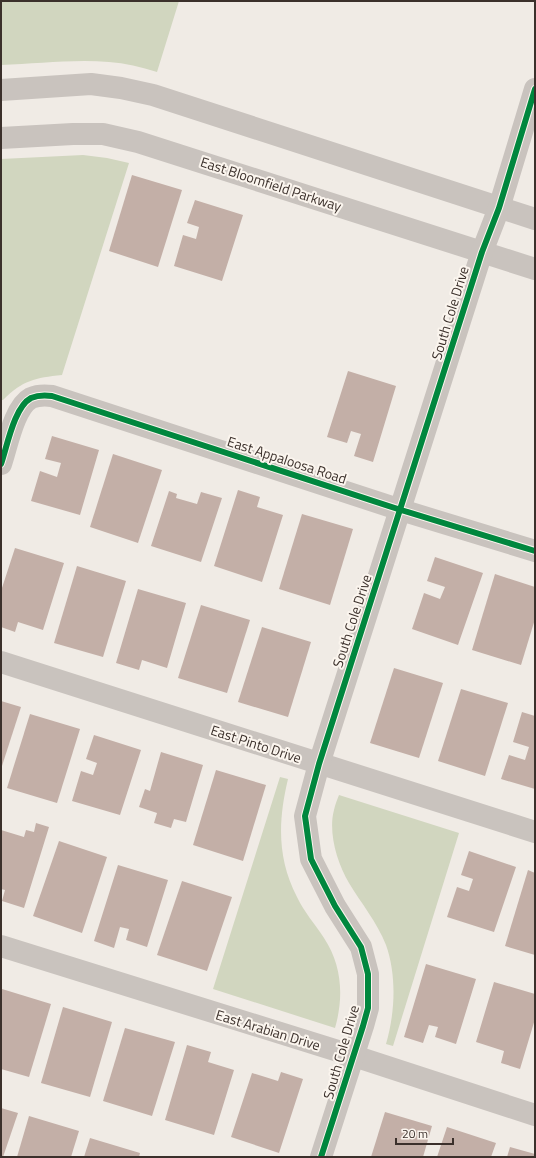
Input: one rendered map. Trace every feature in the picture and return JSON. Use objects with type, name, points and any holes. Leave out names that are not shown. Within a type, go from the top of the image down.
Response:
[{"type":"street","points":[[1,90],[91,84],[121,88],[153,95],[535,219]]},
{"type":"street","name":"South Cole Drive","points":[[321,1157],[368,1008],[368,974],[361,947],[335,906],[312,859],[305,816],[319,764],[535,89]]},
{"type":"street","name":"East Bloomfield Parkway","points":[[1,138],[103,134],[138,142],[535,269]]},
{"type":"street","name":"East Appaloosa Road","points":[[1,464],[17,414],[24,404],[31,398],[42,395],[52,396],[401,510],[535,551]]},
{"type":"street","name":"East Pinto Drive","points":[[1,662],[535,832]]},
{"type":"street","name":"East Arabian Drive","points":[[1,946],[354,1056],[535,1115]]},
{"type":"green space","points":[[1,1],[179,1],[157,72],[127,64],[95,61],[1,65]]},
{"type":"green space","points":[[83,155],[129,163],[62,375],[44,377],[30,381],[23,384],[1,400],[1,159]]},
{"type":"green space","points":[[280,777],[288,779],[282,810],[281,839],[290,882],[303,908],[330,948],[338,970],[340,982],[340,1005],[335,1028],[213,989]]},
{"type":"green space","points":[[339,795],[459,833],[393,1046],[386,1044],[394,994],[390,957],[378,928],[349,883],[337,857],[333,837],[332,819],[335,804]]},
{"type":"building","points":[[132,175],[182,190],[158,267],[109,251]]},
{"type":"building","points":[[195,200],[243,215],[222,281],[174,266],[183,235],[196,239],[199,227],[187,223]]},
{"type":"building","points":[[348,371],[396,386],[373,462],[354,456],[361,434],[351,431],[347,443],[327,437]]},
{"type":"building","points":[[52,436],[99,450],[80,515],[31,501],[40,471],[57,477],[61,463],[45,459]]},
{"type":"building","points":[[113,454],[162,470],[138,543],[90,527]]},
{"type":"building","points":[[238,490],[260,497],[257,507],[283,515],[262,582],[214,566]]},
{"type":"building","points":[[169,491],[177,494],[176,498],[197,504],[201,492],[222,498],[201,562],[151,546]]},
{"type":"building","points":[[302,514],[353,529],[330,605],[279,589]]},
{"type":"building","points":[[15,548],[64,563],[43,630],[18,622],[15,632],[1,627],[1,591]]},
{"type":"building","points":[[435,557],[483,573],[458,645],[412,629],[424,593],[440,599],[445,587],[427,581]]},
{"type":"building","points":[[77,566],[126,581],[103,657],[54,643]]},
{"type":"building","points":[[495,574],[535,587],[535,619],[521,665],[472,650]]},
{"type":"building","points":[[138,589],[186,603],[167,668],[142,660],[139,670],[116,663]]},
{"type":"building","points":[[201,605],[250,620],[227,693],[178,678]]},
{"type":"building","points":[[262,627],[311,642],[288,717],[238,702]]},
{"type":"building","points":[[394,668],[443,683],[419,758],[370,743]]},
{"type":"building","points":[[461,689],[508,703],[485,776],[438,761]]},
{"type":"building","points":[[1,701],[21,707],[1,769]]},
{"type":"building","points":[[522,712],[535,716],[535,789],[501,779],[509,755],[525,760],[529,747],[513,742]]},
{"type":"building","points":[[30,714],[80,729],[57,803],[7,788]]},
{"type":"building","points":[[94,735],[141,750],[120,815],[72,801],[81,771],[93,775],[97,763],[86,759]]},
{"type":"building","points":[[161,752],[203,765],[186,822],[174,819],[171,828],[154,823],[157,813],[139,807],[145,789],[150,791]]},
{"type":"building","points":[[216,770],[266,785],[243,861],[193,845]]},
{"type":"building","points":[[36,823],[49,827],[24,908],[2,901],[5,890],[1,889],[1,830],[24,837],[26,830],[34,832]]},
{"type":"building","points":[[59,841],[107,857],[82,933],[33,916]]},
{"type":"building","points":[[469,851],[516,867],[494,932],[447,917],[457,887],[469,891],[473,879],[461,875]]},
{"type":"building","points":[[118,865],[168,880],[147,947],[126,940],[129,929],[120,927],[114,948],[94,941]]},
{"type":"building","points":[[528,870],[535,873],[535,955],[505,946]]},
{"type":"building","points":[[182,881],[232,897],[207,971],[157,955]]},
{"type":"building","points":[[426,964],[476,979],[456,1044],[435,1037],[438,1027],[429,1025],[423,1043],[404,1037]]},
{"type":"building","points":[[494,982],[535,994],[535,1019],[520,1069],[501,1063],[504,1051],[476,1042]]},
{"type":"building","points":[[2,989],[51,1004],[29,1077],[1,1069]]},
{"type":"building","points":[[63,1007],[112,1022],[90,1097],[41,1083]]},
{"type":"building","points":[[125,1028],[175,1042],[152,1116],[103,1101]]},
{"type":"building","points":[[187,1045],[211,1052],[208,1062],[234,1070],[214,1135],[165,1120]]},
{"type":"building","points":[[281,1072],[303,1079],[279,1153],[231,1137],[252,1073],[278,1081]]},
{"type":"building","points":[[1,1108],[18,1113],[3,1157],[1,1157]]},
{"type":"building","points":[[385,1112],[432,1126],[423,1157],[371,1157]]},
{"type":"building","points":[[29,1116],[79,1131],[71,1157],[17,1157]]},
{"type":"building","points":[[447,1127],[496,1143],[491,1157],[437,1157]]},
{"type":"building","points":[[90,1138],[140,1153],[139,1157],[84,1157]]},
{"type":"building","points":[[510,1147],[535,1154],[535,1157],[507,1157]]},
{"type":"cycle path","points":[[321,1157],[368,1008],[368,974],[361,947],[335,906],[311,859],[305,816],[319,764],[482,252],[499,208],[535,89]]},
{"type":"cycle path","points":[[1,464],[12,428],[20,410],[25,403],[36,396],[52,396],[401,510],[535,551]]}]
